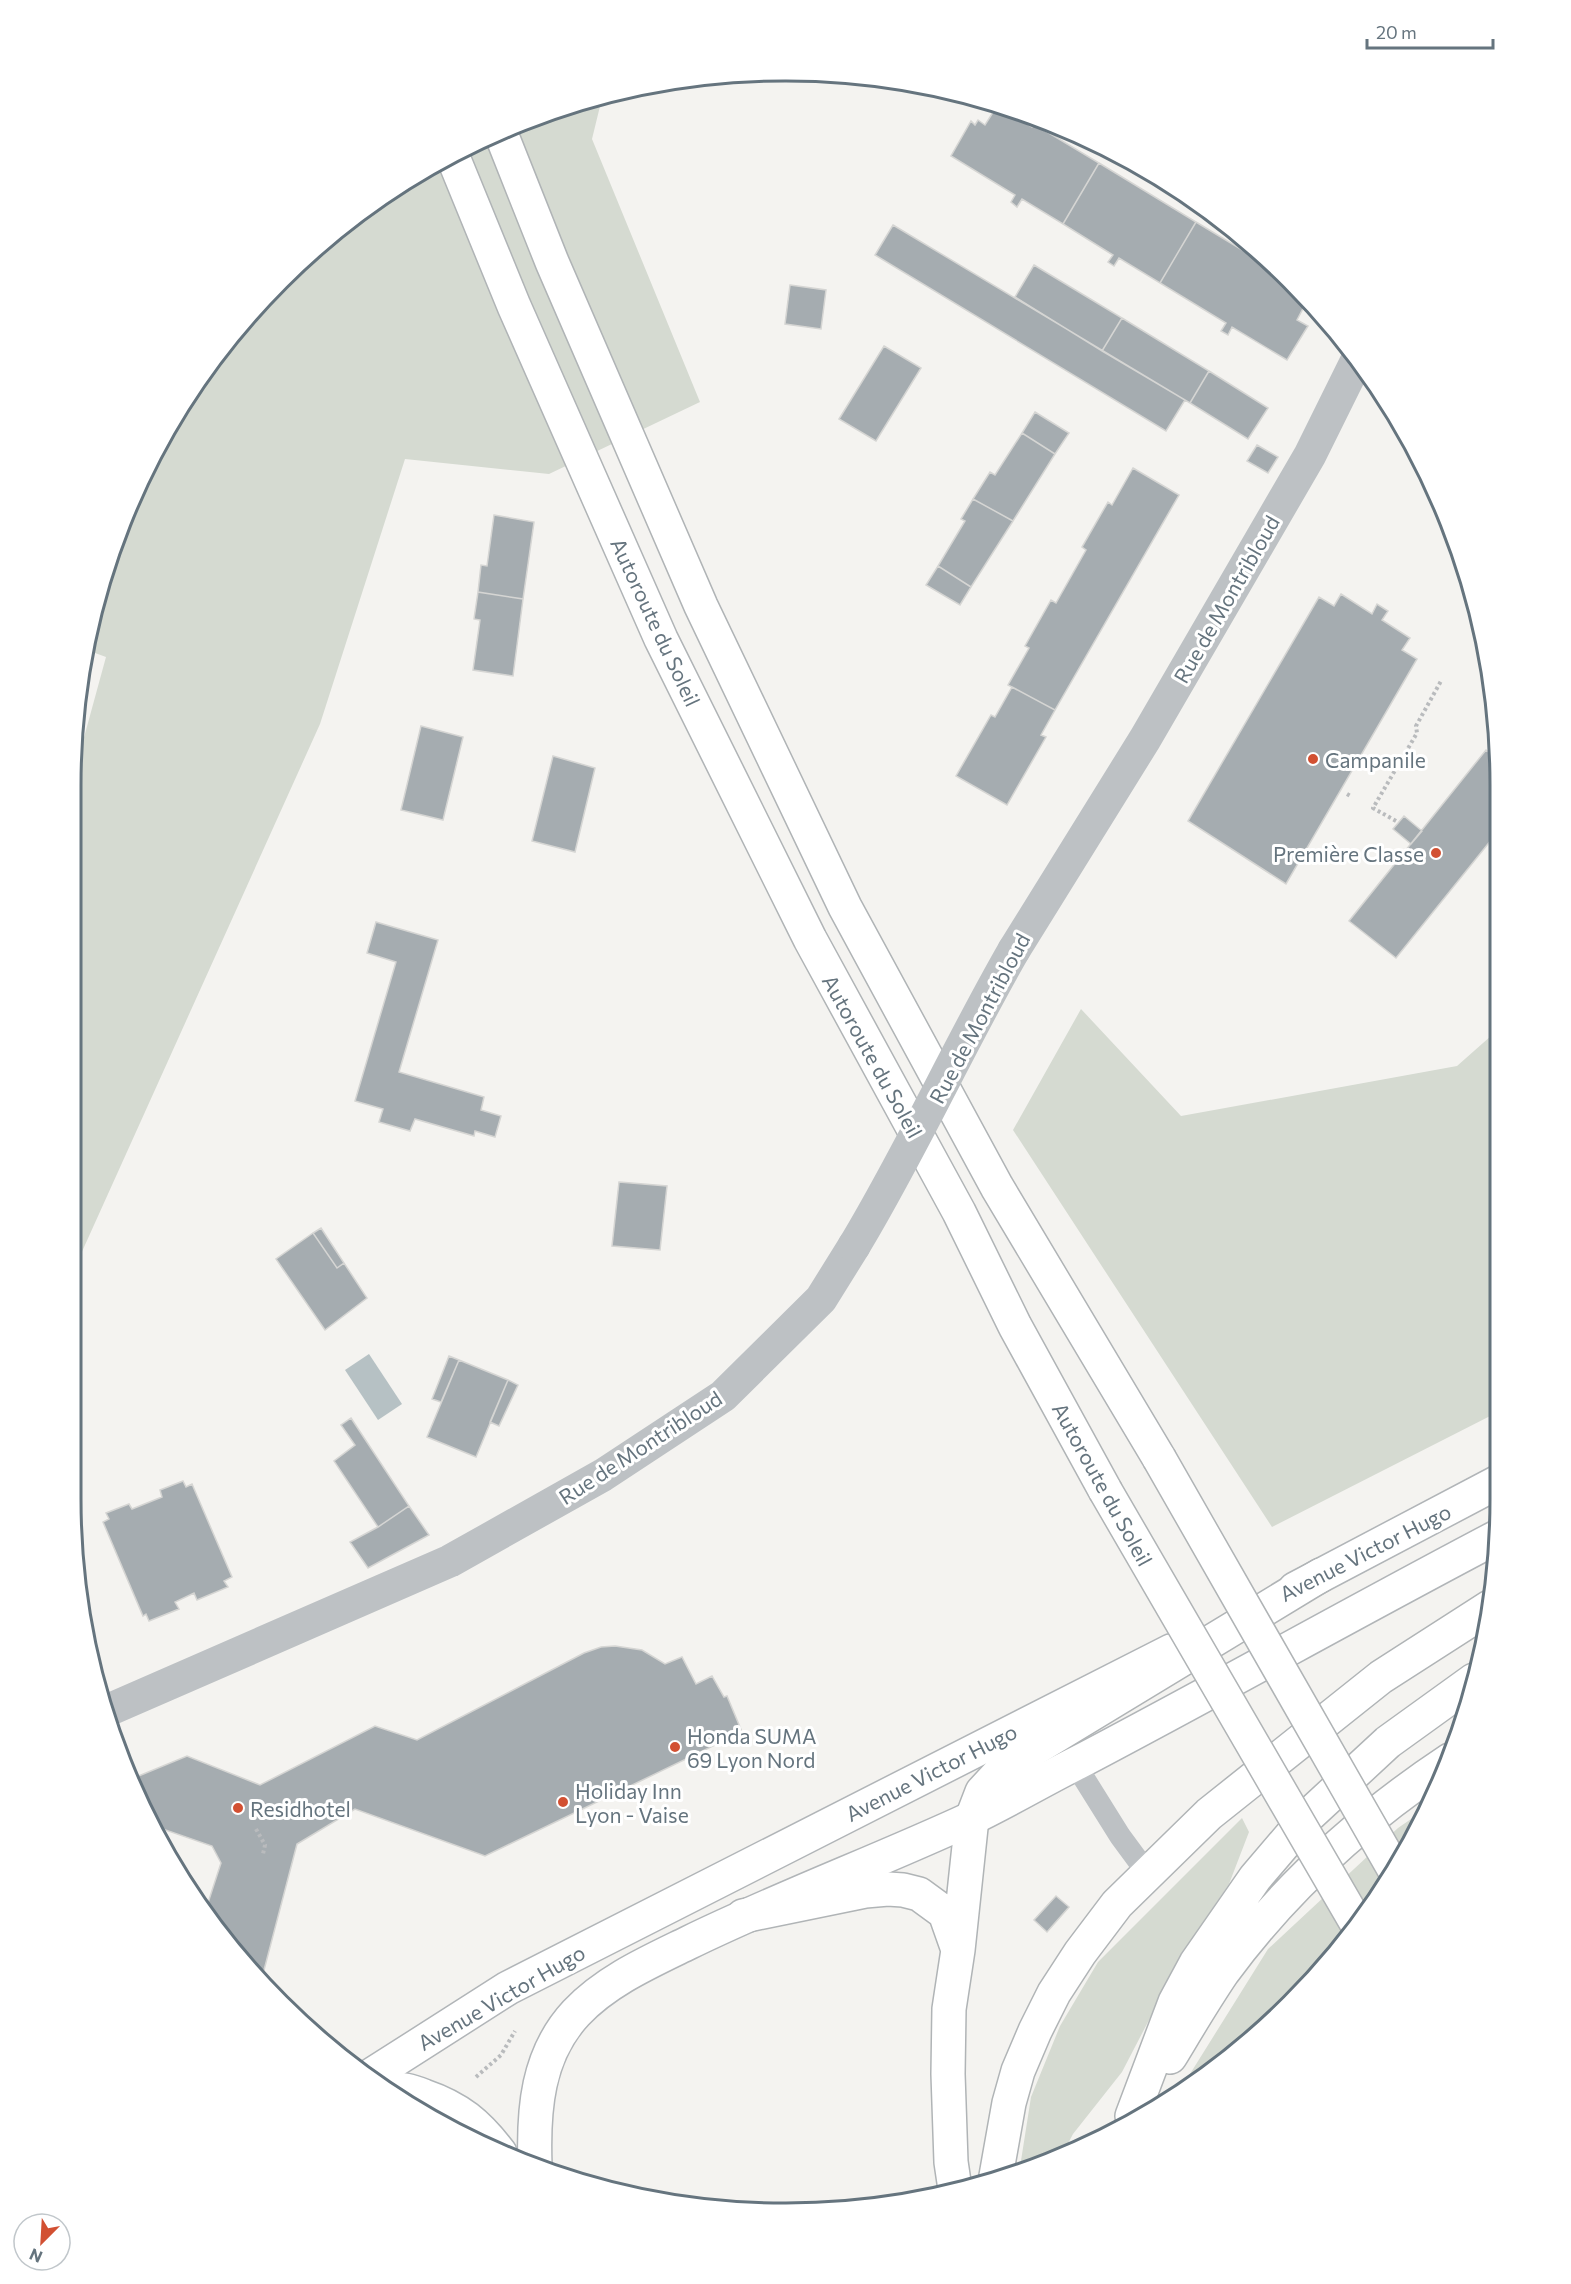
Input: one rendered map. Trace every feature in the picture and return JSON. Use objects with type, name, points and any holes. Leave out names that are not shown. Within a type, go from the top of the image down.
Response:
[{"type":"main road","points":[[503,141],[552,262],[701,606],[845,907],[997,1187],[1159,1458],[1390,1861]]},
{"type":"main road","name":"Autoroute du Soleil","points":[[456,163],[514,306],[667,650],[810,939],[959,1212],[1015,1326],[1105,1490],[1352,1916]]},
{"type":"main road","name":"Avenue Victor Hugo","points":[[377,2072],[507,1988],[1321,1575],[1490,1486]]},
{"type":"main road","points":[[535,2156],[533,2125],[541,2072],[557,2037],[575,2013],[595,1995],[639,1967],[743,1916],[972,1818],[1137,1732],[1355,1611],[1488,1542]]},
{"type":"main road","points":[[955,2182],[951,2162],[948,2074],[949,2009],[958,1950],[972,1818],[982,1792],[1006,1766],[1321,1575]]},
{"type":"main road","points":[[997,2170],[1009,2103],[1018,2071],[1035,2031],[1054,1993],[1080,1953],[1117,1904],[1209,1814],[1381,1677],[1480,1613]]},
{"type":"main road","points":[[1134,2111],[1176,2002],[1197,1964],[1255,1878],[1307,1816],[1388,1742],[1464,1687]]},
{"type":"main road","points":[[1137,2109],[1223,1972],[1263,1924],[1327,1855],[1435,1770]]},
{"type":"main road","points":[[743,1916],[865,1891],[888,1888],[903,1890],[919,1894],[945,1913],[958,1950]]},
{"type":"main road","points":[[400,2088],[456,2109],[488,2137]]},
{"type":"street","name":"Rue de Montribloud","points":[[113,1708],[450,1561],[603,1475],[723,1396],[821,1299],[889,1189],[984,1002],[1014,950],[1145,739],[1294,484],[1353,369]]},
{"type":"lane","points":[[1075,1764],[1120,1836],[1148,1874]]},
{"type":"path","points":[[1396,821],[1373,808],[1417,733],[1416,726],[1441,681]]},
{"type":"path","points":[[1347,794],[1352,797]]},
{"type":"path","points":[[256,1829],[264,1845],[263,1854]]},
{"type":"shaded area","points":[[600,106],[592,139],[700,402],[549,474],[405,459],[320,724],[81,1254],[81,786],[83,742],[106,657],[94,653],[95,648],[118,559],[135,516],[175,433],[200,394],[256,321],[287,287],[321,256],[394,200],[433,175],[516,135],[559,118]]},
{"type":"shaded area","points":[[1081,1009],[1181,1116],[1457,1066],[1490,1037],[1490,1416],[1272,1527],[1013,1130]]},
{"type":"shaded area","points":[[369,1354],[402,1404],[378,1420],[345,1370]]},
{"type":"shaded area","points":[[1242,1818],[1249,1832],[1229,1884],[1189,1943],[1122,2072],[1068,2143],[1021,2163],[1031,2097],[1060,2026],[1098,1962]]},
{"type":"shaded area","points":[[1413,1818],[1396,1851],[1371,1890],[1315,1963],[1284,1997],[1250,2028],[1189,2075],[1268,1949],[1398,1828]]},
{"type":"building","points":[[993,112],[1012,118],[1047,132],[1099,163],[1063,224],[1022,199],[1017,207],[1011,202],[1015,195],[951,156],[971,121],[975,125],[978,120],[985,125]]},
{"type":"building","points":[[1099,163],[1196,222],[1160,283],[1119,258],[1114,266],[1108,262],[1113,255],[1063,224]]},
{"type":"building","points":[[1196,222],[1243,251],[1284,287],[1303,308],[1297,320],[1308,326],[1287,360],[1232,327],[1228,335],[1221,331],[1226,323],[1160,283]]},
{"type":"building","points":[[893,225],[1185,400],[1166,431],[875,255]]},
{"type":"building","points":[[1034,265],[1122,318],[1102,351],[1015,297]]},
{"type":"building","points":[[790,285],[826,290],[821,329],[785,324]]},
{"type":"building","points":[[1122,318],[1209,371],[1190,403],[1102,351]]},
{"type":"building","points":[[884,346],[921,368],[876,441],[839,419]]},
{"type":"building","points":[[1209,371],[1268,408],[1248,439],[1190,403]]},
{"type":"building","points":[[1035,412],[1069,433],[1055,454],[1022,433]]},
{"type":"building","points":[[1022,433],[1055,454],[1013,521],[973,499],[990,472],[995,475]]},
{"type":"building","points":[[1257,445],[1278,457],[1268,473],[1247,461]]},
{"type":"building","points":[[1133,468],[1179,495],[1055,710],[1008,685],[1029,648],[1025,646],[1051,600],[1056,603],[1086,550],[1082,547],[1108,502],[1112,505]]},
{"type":"building","points":[[973,499],[1013,521],[971,587],[938,566],[965,521],[961,519]]},
{"type":"building","points":[[494,515],[534,522],[523,599],[478,592],[481,565],[487,566]]},
{"type":"building","points":[[938,566],[971,587],[960,605],[926,585]]},
{"type":"building","points":[[478,592],[523,599],[513,676],[473,670],[480,620],[474,619]]},
{"type":"building","points":[[1341,594],[1372,614],[1377,604],[1388,611],[1382,620],[1410,638],[1402,650],[1417,659],[1286,884],[1188,821],[1319,597],[1334,606]]},
{"type":"building","points":[[1012,687],[1055,710],[1041,735],[1046,737],[1007,805],[956,776],[991,715],[995,717]]},
{"type":"building","points":[[421,726],[463,737],[443,820],[401,810]]},
{"type":"building","points":[[1486,750],[1489,752],[1490,841],[1396,958],[1349,921]]},
{"type":"building","points":[[553,756],[595,768],[575,852],[532,841]]},
{"type":"building","points":[[1404,816],[1422,831],[1411,844],[1393,829]]},
{"type":"building","points":[[376,922],[438,940],[399,1072],[484,1097],[481,1110],[501,1116],[495,1137],[475,1131],[474,1136],[415,1119],[410,1131],[379,1122],[383,1109],[355,1101],[396,962],[367,953]]},
{"type":"building","points":[[619,1182],[667,1186],[660,1250],[612,1246]]},
{"type":"building","points":[[321,1228],[344,1263],[337,1268],[313,1233]]},
{"type":"building","points":[[313,1233],[337,1268],[344,1263],[367,1298],[325,1330],[276,1259]]},
{"type":"building","points":[[449,1356],[459,1360],[441,1402],[432,1399]]},
{"type":"building","points":[[459,1360],[508,1380],[476,1457],[427,1437]]},
{"type":"building","points":[[508,1380],[518,1385],[499,1426],[490,1422]]},
{"type":"building","points":[[351,1418],[409,1506],[378,1527],[334,1461],[355,1445],[341,1425]]},
{"type":"building","points":[[183,1481],[186,1487],[192,1484],[232,1577],[224,1581],[228,1587],[197,1600],[194,1593],[175,1602],[179,1609],[149,1621],[146,1614],[143,1616],[103,1522],[109,1519],[106,1513],[129,1504],[132,1509],[162,1497],[160,1490]]},
{"type":"building","points":[[409,1506],[429,1535],[368,1568],[350,1542]]},
{"type":"building","points":[[615,1646],[642,1650],[665,1664],[682,1657],[696,1684],[712,1676],[724,1697],[727,1696],[742,1732],[485,1856],[355,1809],[297,1844],[264,1971],[208,1902],[221,1863],[212,1846],[164,1829],[139,1776],[187,1756],[260,1785],[375,1726],[417,1740],[584,1653],[601,1647]]},
{"type":"building","points":[[1056,1896],[1069,1907],[1047,1932],[1034,1920]]},
{"type":"place","name":"Campanile","points":[[1313,759]]},
{"type":"place","name":"Première Classe","points":[[1436,853]]},
{"type":"place","name":"Honda SUMA 69 Lyon Nord","points":[[675,1747]]},
{"type":"place","name":"Holiday Inn Lyon - Vaise","points":[[563,1802]]},
{"type":"place","name":"Residhotel","points":[[238,1808]]}]
